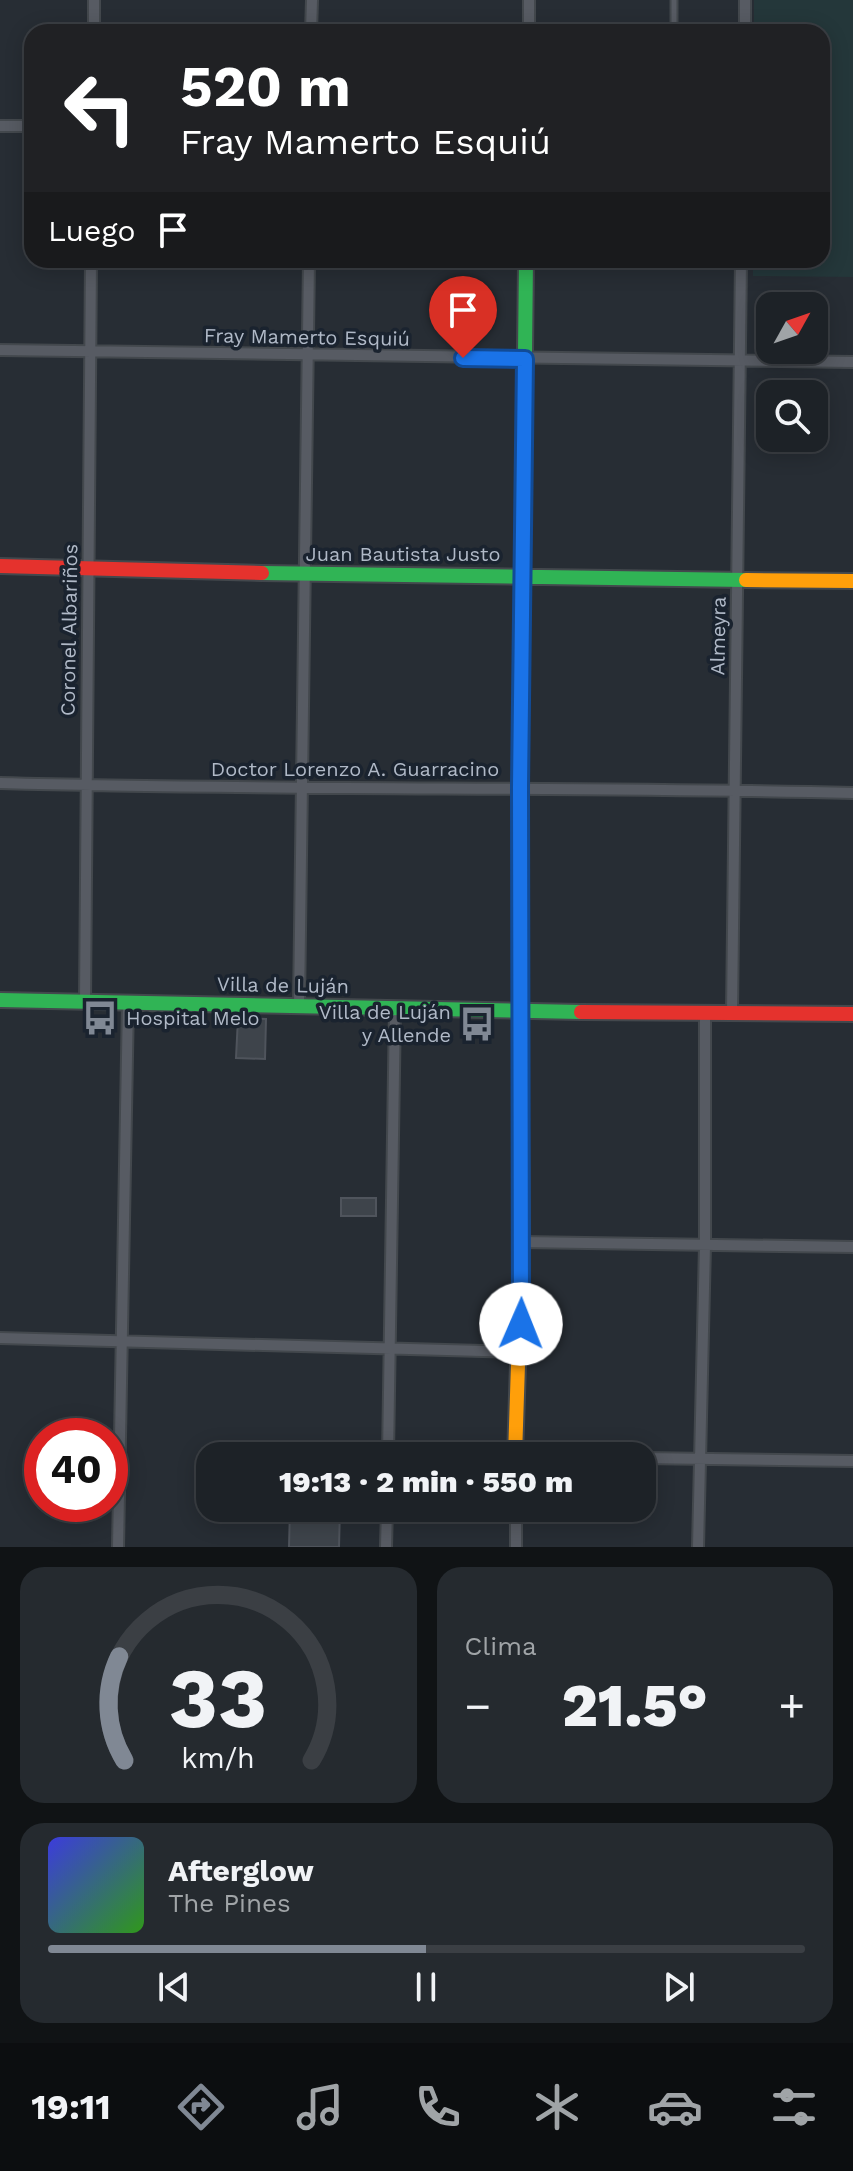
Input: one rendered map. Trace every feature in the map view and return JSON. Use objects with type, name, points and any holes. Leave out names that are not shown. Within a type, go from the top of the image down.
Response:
[{"type":"street","points":[[94,0],[94,24]]},
{"type":"street","points":[[311,24],[312,0]]},
{"type":"street","points":[[529,0],[529,24]]},
{"type":"street","points":[[745,0],[745,24]]},
{"type":"street","points":[[0,126],[24,126]]},
{"type":"street","name":"Coronel Albariños","points":[[85,1001],[91,268]]},
{"type":"street","points":[[299,1005],[309,268]]},
{"type":"street","points":[[516,1442],[522,1242],[520,787],[526,268]]},
{"type":"street","name":"Almeyra","points":[[732,1013],[741,268]]},
{"type":"street","name":"Fray Mamerto Esquiú","points":[[0,350],[853,362]]},
{"type":"street","name":"Juan Bautista Justo","points":[[0,566],[306,574],[853,581]]},
{"type":"street","name":"Doctor Lorenzo A. Guarracino","points":[[0,783],[853,793]]},
{"type":"street","name":"Villa de Luján","points":[[0,1000],[522,1012],[853,1014]]},
{"type":"street","points":[[118,1547],[128,1002]]},
{"type":"street","points":[[388,1442],[395,1008]]},
{"type":"street","points":[[698,1547],[705,1245],[705,1013]]},
{"type":"street","points":[[522,1242],[853,1247]]},
{"type":"street","points":[[0,1338],[520,1352]]},
{"type":"street","points":[[656,1458],[853,1461]]},
{"type":"street","points":[[386,1547],[387,1522]]},
{"type":"street","points":[[516,1522],[516,1547]]},
{"type":"lane","points":[[674,0],[674,24]]},
{"type":"shaded area","points":[[754,0],[853,0],[853,277],[753,276],[753,268],[830,268],[830,24],[754,24]]},
{"type":"building","points":[[238,1018],[266,1019],[265,1059],[236,1058]]},
{"type":"building","points":[[341,1198],[376,1198],[376,1216],[341,1216]]},
{"type":"building","points":[[290,1522],[340,1522],[339,1547],[289,1547]]},
{"type":"traffic: fast","points":[[521,722],[526,268]]},
{"type":"traffic: fast","points":[[262,573],[746,580]]},
{"type":"traffic: fast","points":[[0,1000],[581,1012]]},
{"type":"traffic: slow","points":[[746,580],[853,581]]},
{"type":"traffic: slow","points":[[515,1442],[522,1242],[521,1124]]},
{"type":"traffic: jam","points":[[0,566],[262,573]]},
{"type":"traffic: jam","points":[[521,722],[521,1124]]},
{"type":"traffic: jam","points":[[581,1012],[853,1014]]},
{"type":"place","name":"Hospital Melo","points":[[100,1018]]},
{"type":"place","name":"Villa de Luján y Allende","points":[[477,1024]]},
{"type":"route","points":[[463,358],[525,359],[520,787],[521,1324]]}]
